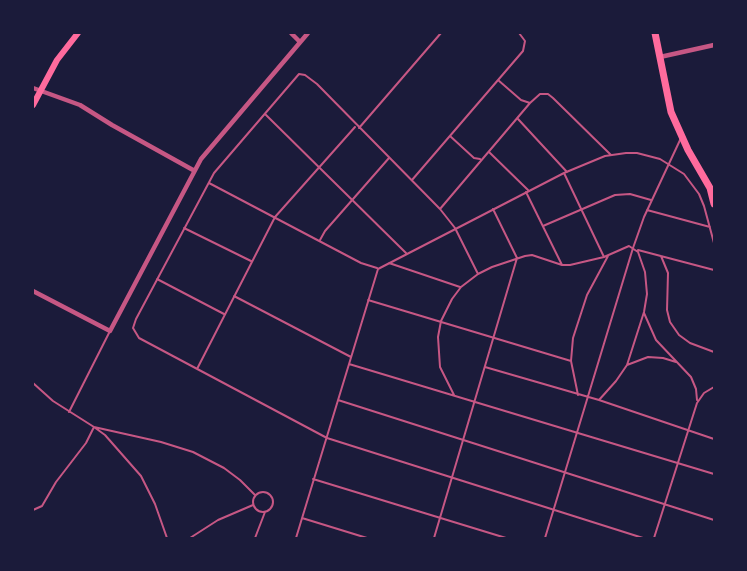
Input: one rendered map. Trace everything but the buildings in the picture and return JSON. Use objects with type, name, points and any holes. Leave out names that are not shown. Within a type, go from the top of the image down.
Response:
[{"type":"main road","points":[[33,105],[37,89],[78,33]]},
{"type":"main road","points":[[655,33],[672,112],[681,136],[710,188],[714,204]]},
{"type":"street","points":[[291,33],[300,42]]},
{"type":"street","points":[[33,291],[110,332],[193,170],[218,137],[308,33]]},
{"type":"street","points":[[660,57],[714,45]]},
{"type":"street","points":[[37,89],[80,105],[193,170]]},
{"type":"lane","points":[[197,369],[275,217],[441,33]]},
{"type":"lane","points":[[412,180],[523,51],[525,41],[519,33]]},
{"type":"lane","points":[[478,274],[455,228],[440,209],[316,84],[305,75],[299,74],[214,173],[133,328],[139,338],[327,438],[643,538]]},
{"type":"lane","points":[[498,80],[521,100],[530,103]]},
{"type":"lane","points":[[440,209],[518,120],[530,103],[543,93],[553,98],[611,155]]},
{"type":"lane","points":[[265,114],[406,253]]},
{"type":"lane","points":[[518,120],[566,172],[606,257]]},
{"type":"lane","points":[[450,136],[474,158],[482,159]]},
{"type":"lane","points":[[545,538],[647,210],[681,136]]},
{"type":"lane","points":[[489,152],[527,191],[562,265]]},
{"type":"lane","points":[[209,183],[362,263],[378,268],[566,172],[596,159],[637,153],[669,163],[684,174],[704,206],[714,243]]},
{"type":"lane","points":[[320,240],[351,200],[389,158]]},
{"type":"lane","points":[[543,226],[619,194],[630,194],[651,200]]},
{"type":"lane","points":[[434,538],[517,258],[492,209]]},
{"type":"lane","points":[[647,210],[710,227]]},
{"type":"lane","points":[[184,228],[252,262]]},
{"type":"lane","points":[[454,395],[440,367],[438,337],[441,321],[460,287],[478,274],[517,258],[532,255],[570,266],[606,257],[629,246],[714,270]]},
{"type":"lane","points":[[599,400],[627,365],[644,312],[647,294],[645,272],[634,249]]},
{"type":"lane","points":[[661,256],[668,273],[667,310],[670,322],[690,343],[714,352]]},
{"type":"lane","points":[[578,394],[571,361],[573,338],[583,305],[606,257]]},
{"type":"lane","points":[[389,263],[460,287]]},
{"type":"lane","points":[[296,538],[378,268]]},
{"type":"lane","points":[[157,279],[224,314]]},
{"type":"lane","points":[[234,296],[351,357]]},
{"type":"lane","points":[[368,300],[571,361]]},
{"type":"lane","points":[[644,312],[656,340],[691,377],[696,389],[697,403]]},
{"type":"lane","points":[[69,412],[110,332]]},
{"type":"lane","points":[[627,365],[648,357],[677,362]]},
{"type":"lane","points":[[349,364],[714,474]]},
{"type":"lane","points":[[485,367],[599,400],[714,438]]},
{"type":"lane","points":[[33,383],[53,401],[110,440],[141,476],[155,504],[166,538]]},
{"type":"lane","points":[[654,538],[697,403],[704,393],[714,387]]},
{"type":"lane","points":[[338,400],[714,520]]},
{"type":"lane","points":[[94,427],[194,452],[224,468],[255,495]]},
{"type":"lane","points":[[33,510],[42,506],[56,482],[86,443],[94,427]]},
{"type":"lane","points":[[314,479],[506,538]]},
{"type":"lane","points":[[260,492],[271,494],[273,499],[271,509],[258,512],[253,505],[255,495],[260,492]]},
{"type":"lane","points":[[190,538],[218,520],[253,505]]},
{"type":"lane","points":[[255,538],[264,512]]},
{"type":"lane","points":[[302,518],[367,538]]}]
